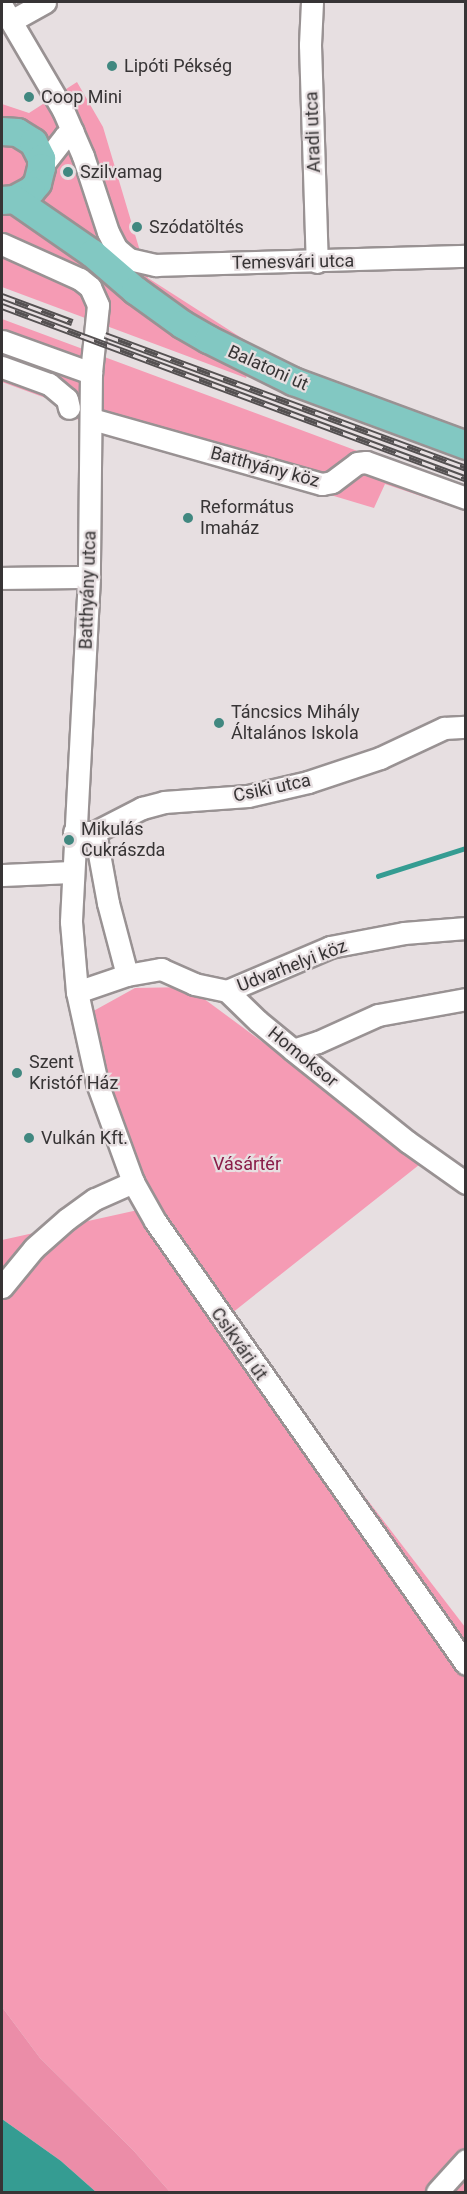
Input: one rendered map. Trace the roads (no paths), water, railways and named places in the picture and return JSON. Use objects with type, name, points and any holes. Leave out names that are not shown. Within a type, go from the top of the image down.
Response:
[{"type":"main road","name":"Balatoni út","points":[[11,131],[38,149],[41,170],[51,199],[92,253]]},
{"type":"main road","points":[[6,202],[31,190],[41,170]]},
{"type":"main road","name":"Balatoni út","points":[[6,202],[92,253],[182,324],[236,354],[293,381],[465,446]]},
{"type":"street","points":[[45,2],[6,14],[69,134]]},
{"type":"street","name":"Aradi utca","points":[[312,2],[310,45],[317,262]]},
{"type":"street","points":[[11,131],[69,134]]},
{"type":"street","points":[[41,170],[69,134]]},
{"type":"street","name":"Temesvári utca","points":[[69,134],[108,232],[123,255],[147,265],[317,262],[465,256]]},
{"type":"street","name":"Batthyány utca","points":[[2,244],[80,279],[90,287],[98,305],[91,373],[85,832],[72,872],[71,922],[77,992]]},
{"type":"street","points":[[2,341],[91,373]]},
{"type":"street","points":[[2,367],[49,384],[66,399],[69,408]]},
{"type":"street","name":"Batthyány köz","points":[[92,419],[322,484],[332,482],[357,463],[366,462],[465,498]]},
{"type":"street","points":[[2,578],[89,578]]},
{"type":"street","name":"Csiki utca","points":[[85,832],[141,808],[164,802],[248,796],[309,782],[388,754],[444,728],[465,727]]},
{"type":"street","points":[[85,832],[108,903],[127,975]]},
{"type":"street","points":[[2,875],[72,872]]},
{"type":"street","name":"Udvarhelyi köz","points":[[227,991],[330,947],[404,933],[465,928]]},
{"type":"street","points":[[77,992],[127,975],[162,969],[194,984],[227,991]]},
{"type":"street","name":"Homoksor","points":[[227,991],[293,1050],[408,1142],[465,1183]]},
{"type":"street","name":"Csikvári út","points":[[77,992],[97,1083],[133,1182],[179,1258],[465,1664]]},
{"type":"street","points":[[293,1050],[318,1042],[378,1015],[465,999]]},
{"type":"street","points":[[2,1287],[34,1248],[67,1219],[94,1198],[133,1182]]},
{"type":"street","points":[[437,2193],[465,2160]]},
{"type":"water","points":[[2,2119],[61,2161],[96,2192],[2,2192]]},
{"type":"waterway","points":[[378,876],[466,848]]},
{"type":"railway","points":[[2,296],[72,322]]},
{"type":"railway","points":[[2,306],[466,479]]},
{"type":"railway","points":[[105,335],[466,468]]},
{"type":"place","name":"Lipóti Pékség","points":[[112,66]]},
{"type":"place","name":"Coop Mini","points":[[29,97]]},
{"type":"place","name":"Szilvamag","points":[[68,172]]},
{"type":"place","name":"Szódatöltés","points":[[137,227]]},
{"type":"place","name":"Református Imaház","points":[[188,518]]},
{"type":"place","name":"Táncsics Mihály Általános Iskola","points":[[219,723]]},
{"type":"place","name":"Mikulás Cukrászda","points":[[69,840]]},
{"type":"place","name":"Szent Kristóf Ház","points":[[17,1073]]},
{"type":"place","name":"Vulkán Kft.","points":[[29,1138]]},
{"type":"park label","name":"Vásártér","points":[[247,1164]]}]
